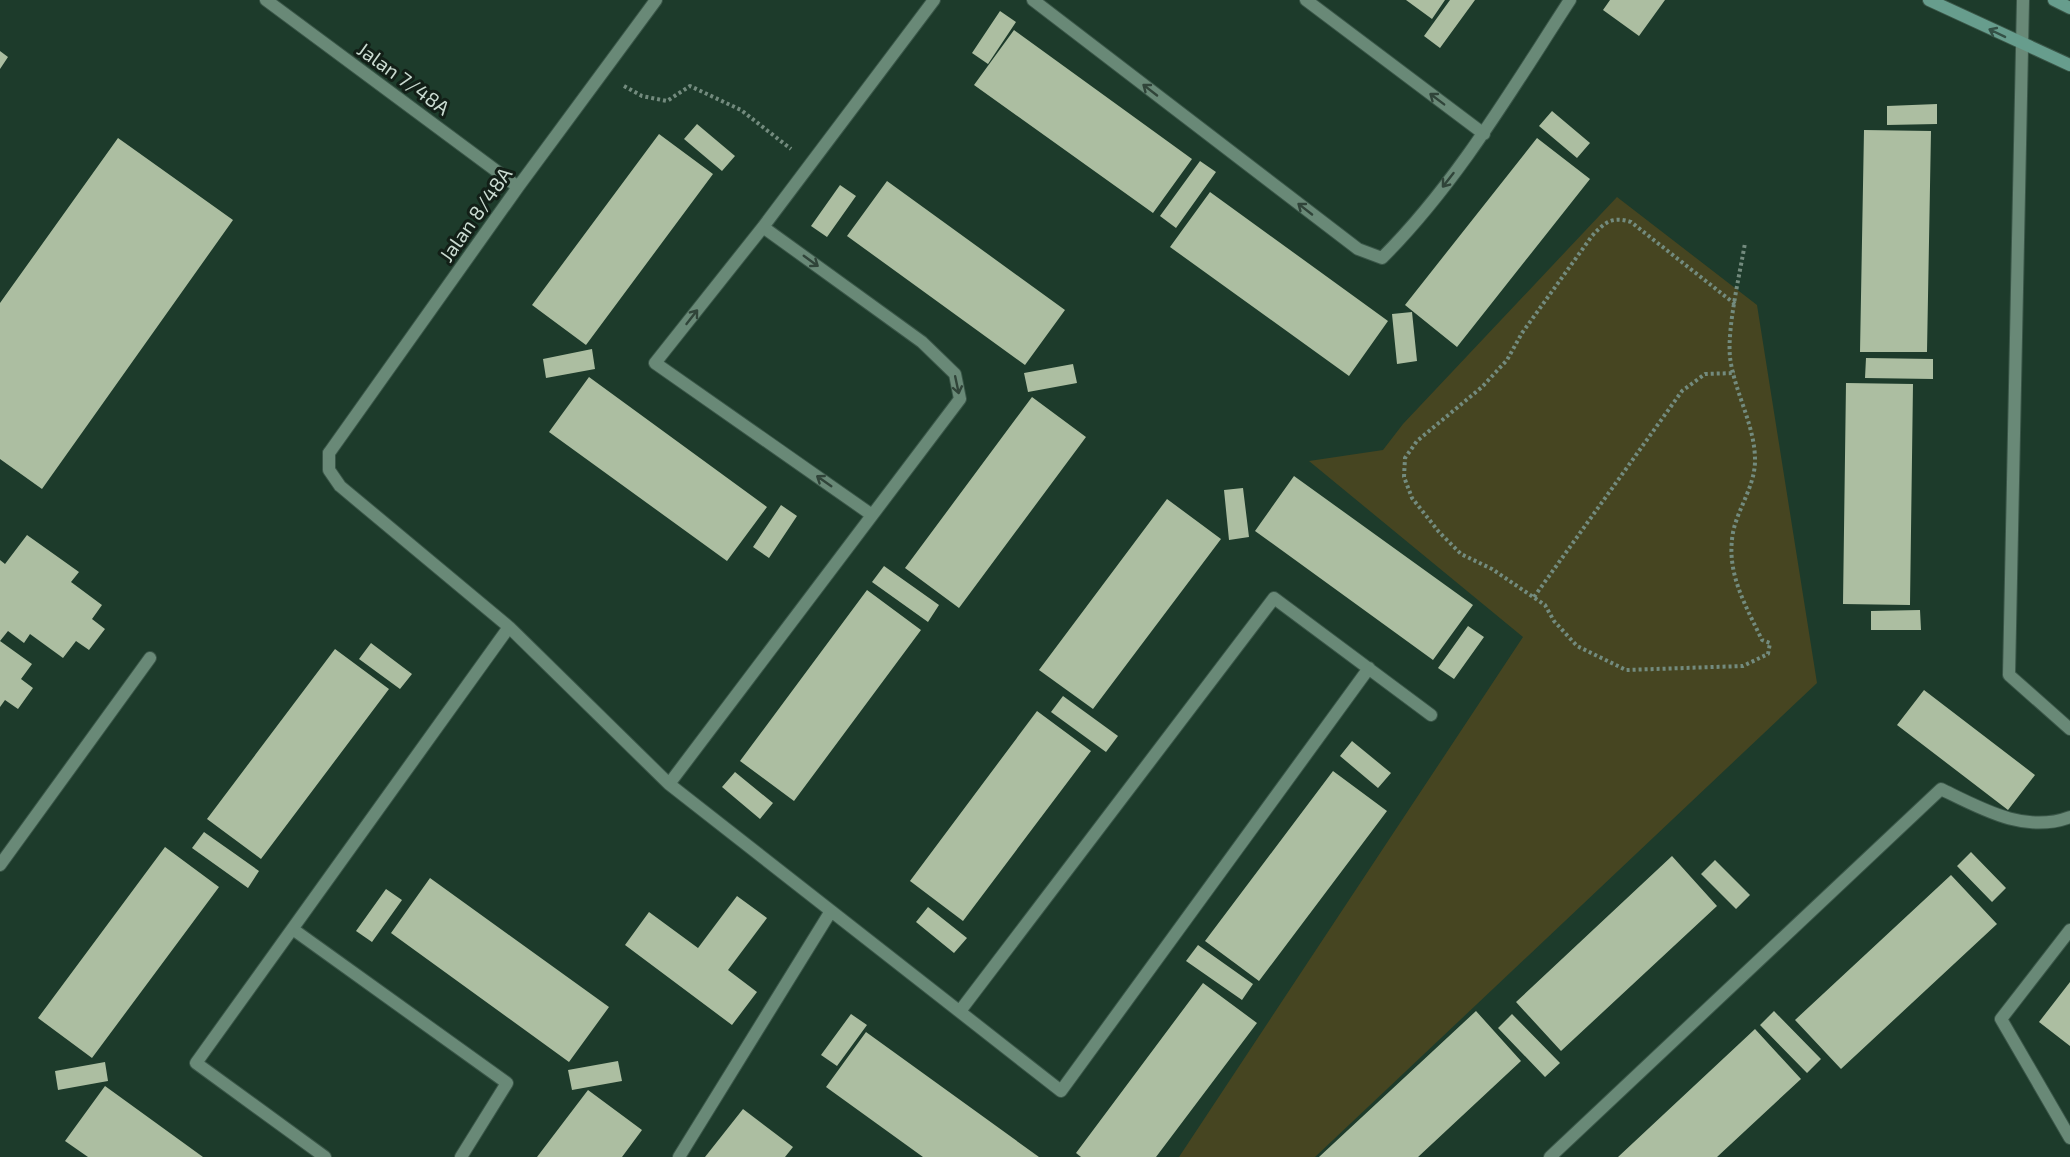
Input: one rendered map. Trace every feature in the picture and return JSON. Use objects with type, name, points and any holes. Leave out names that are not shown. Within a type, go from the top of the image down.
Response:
[{"type":"main road","points":[[1929,0],[2070,66]]},
{"type":"main road","points":[[2054,0],[2070,8]]},
{"type":"street","name":"Jalan 7/48A","points":[[266,0],[518,186]]},
{"type":"street","name":"Jalan 8/48A","points":[[510,627],[340,486],[329,470],[329,453],[518,186],[656,0]]},
{"type":"street","points":[[872,515],[656,363],[763,227],[934,0]]},
{"type":"street","points":[[1033,0],[1358,249],[1382,258],[1403,237],[1484,134],[1570,0]]},
{"type":"street","points":[[1306,0],[1484,134]]},
{"type":"street","points":[[2023,0],[2009,675],[2070,729]]},
{"type":"street","points":[[669,784],[960,399],[955,374],[922,342],[763,227]]},
{"type":"street","points":[[960,1011],[1274,598],[1431,715]]},
{"type":"street","points":[[325,1157],[196,1063],[510,627],[669,784],[1061,1091],[1368,668]]},
{"type":"street","points":[[0,865],[150,658]]},
{"type":"street","points":[[1550,1157],[1941,789],[1998,817],[2050,824],[2070,817]]},
{"type":"street","points":[[679,1157],[831,910]]},
{"type":"street","points":[[294,930],[507,1083],[461,1157]]},
{"type":"street","points":[[2070,930],[2001,1019],[2070,1138]]},
{"type":"path","points":[[602,74],[642,96],[667,101],[690,86],[741,110],[810,165]]},
{"type":"path","points":[[1735,304],[1631,222],[1617,218],[1605,222],[1592,236],[1522,333],[1507,360],[1482,387],[1433,426],[1405,458],[1404,477],[1412,498],[1439,532],[1461,554],[1492,569],[1545,604],[1554,621],[1576,646],[1626,670],[1743,666],[1768,654],[1770,643],[1762,640],[1735,585],[1731,551],[1734,528],[1751,483],[1755,461],[1750,426],[1730,356],[1735,304],[1745,243]]},
{"type":"path","points":[[1534,597],[1682,391],[1705,374],[1735,374]]},
{"type":"shaded area","points":[[1617,197],[1757,305],[1817,683],[1315,1157],[1179,1157],[1523,637],[1309,461],[1383,450],[1403,424]]},
{"type":"building","points":[[1406,0],[1445,0],[1432,19]]},
{"type":"building","points":[[1450,0],[1475,0],[1440,48],[1424,36]]},
{"type":"building","points":[[1610,0],[1665,0],[1639,36],[1603,10]]},
{"type":"building","points":[[1000,11],[1016,22],[988,64],[972,53]]},
{"type":"building","points":[[1014,30],[1192,159],[1153,213],[974,85]]},
{"type":"building","points":[[0,51],[8,57],[0,69]]},
{"type":"building","points":[[1937,104],[1937,124],[1887,125],[1887,106]]},
{"type":"building","points":[[1552,111],[1590,143],[1577,158],[1539,126]]},
{"type":"building","points":[[697,124],[735,156],[722,171],[684,139]]},
{"type":"building","points":[[1864,130],[1931,131],[1927,352],[1860,352]]},
{"type":"building","points":[[659,134],[713,174],[586,345],[532,305]]},
{"type":"building","points":[[118,138],[233,220],[42,489],[0,459],[0,303]]},
{"type":"building","points":[[1537,138],[1590,179],[1457,347],[1405,305]]},
{"type":"building","points":[[1200,161],[1216,172],[1176,228],[1160,216]]},
{"type":"building","points":[[887,181],[1065,310],[1025,365],[847,236]]},
{"type":"building","points":[[840,185],[856,196],[827,237],[811,226]]},
{"type":"building","points":[[1210,192],[1388,321],[1349,376],[1170,247]]},
{"type":"building","points":[[1412,312],[1417,361],[1397,364],[1392,314]]},
{"type":"building","points":[[592,349],[595,369],[546,378],[543,359]]},
{"type":"building","points":[[1866,358],[1933,359],[1933,379],[1865,378]]},
{"type":"building","points":[[1073,364],[1077,383],[1028,392],[1024,373]]},
{"type":"building","points":[[589,377],[767,507],[727,561],[549,432]]},
{"type":"building","points":[[1846,383],[1913,384],[1910,605],[1843,604]]},
{"type":"building","points":[[1032,397],[1086,437],[959,608],[905,568]]},
{"type":"building","points":[[1294,476],[1473,605],[1433,660],[1255,531]]},
{"type":"building","points":[[1243,488],[1249,537],[1229,540],[1224,490]]},
{"type":"building","points":[[1167,499],[1221,539],[1093,709],[1039,670]]},
{"type":"building","points":[[781,505],[797,516],[769,558],[753,547]]},
{"type":"building","points":[[27,535],[79,572],[71,582],[102,605],[92,619],[105,629],[89,650],[76,641],[63,658],[30,634],[24,643],[8,631],[0,641],[0,560],[5,564]]},
{"type":"building","points":[[884,566],[939,605],[928,622],[872,582]]},
{"type":"building","points":[[867,590],[921,630],[794,801],[740,761]]},
{"type":"building","points":[[1920,610],[1921,630],[1871,630],[1871,611]]},
{"type":"building","points":[[1468,626],[1484,637],[1454,679],[1438,668]]},
{"type":"building","points":[[0,641],[32,664],[21,679],[33,688],[18,709],[5,700],[0,707]]},
{"type":"building","points":[[371,643],[412,674],[400,689],[359,659]]},
{"type":"building","points":[[335,649],[389,689],[261,859],[207,819]]},
{"type":"building","points":[[1924,690],[2035,775],[2008,810],[1897,725]]},
{"type":"building","points":[[1063,696],[1118,736],[1106,752],[1051,712]]},
{"type":"building","points":[[1037,711],[1091,751],[963,921],[910,881]]},
{"type":"building","points":[[1352,741],[1391,773],[1378,788],[1340,756]]},
{"type":"building","points":[[1333,771],[1387,811],[1259,981],[1205,941]]},
{"type":"building","points":[[735,772],[773,803],[760,819],[722,787]]},
{"type":"building","points":[[204,832],[259,871],[248,888],[192,848]]},
{"type":"building","points":[[165,847],[219,887],[92,1058],[38,1018]]},
{"type":"building","points":[[1971,852],[2006,888],[1992,902],[1957,866]]},
{"type":"building","points":[[1672,856],[1717,906],[1561,1051],[1516,1002]]},
{"type":"building","points":[[1715,860],[1750,895],[1736,909],[1701,874]]},
{"type":"building","points":[[1951,875],[1997,924],[1841,1069],[1795,1020]]},
{"type":"building","points":[[430,878],[609,1007],[569,1062],[391,933]]},
{"type":"building","points":[[386,889],[402,900],[372,942],[356,931]]},
{"type":"building","points":[[737,896],[767,918],[728,970],[757,992],[732,1025],[625,945],[649,912],[698,948]]},
{"type":"building","points":[[928,907],[967,938],[954,953],[916,922]]},
{"type":"building","points":[[1198,945],[1253,984],[1242,1000],[1186,961]]},
{"type":"building","points":[[2070,982],[2070,1046],[2039,1022]]},
{"type":"building","points":[[1203,983],[1257,1023],[1156,1157],[1081,1157],[1076,1153]]},
{"type":"building","points":[[1476,1011],[1521,1061],[1418,1157],[1319,1157]]},
{"type":"building","points":[[1774,1011],[1821,1059],[1807,1073],[1760,1025]]},
{"type":"building","points":[[851,1014],[867,1025],[837,1066],[821,1055]]},
{"type":"building","points":[[1512,1014],[1560,1063],[1545,1077],[1498,1028]]},
{"type":"building","points":[[1755,1029],[1801,1079],[1717,1157],[1618,1157]]},
{"type":"building","points":[[866,1032],[1039,1157],[923,1157],[826,1087]]},
{"type":"building","points":[[618,1061],[622,1081],[572,1090],[568,1070]]},
{"type":"building","points":[[105,1062],[108,1081],[58,1090],[55,1071]]},
{"type":"building","points":[[105,1086],[203,1157],[88,1157],[65,1141]]},
{"type":"building","points":[[588,1090],[642,1130],[622,1157],[537,1157]]},
{"type":"building","points":[[743,1109],[793,1147],[785,1157],[705,1157]]}]
